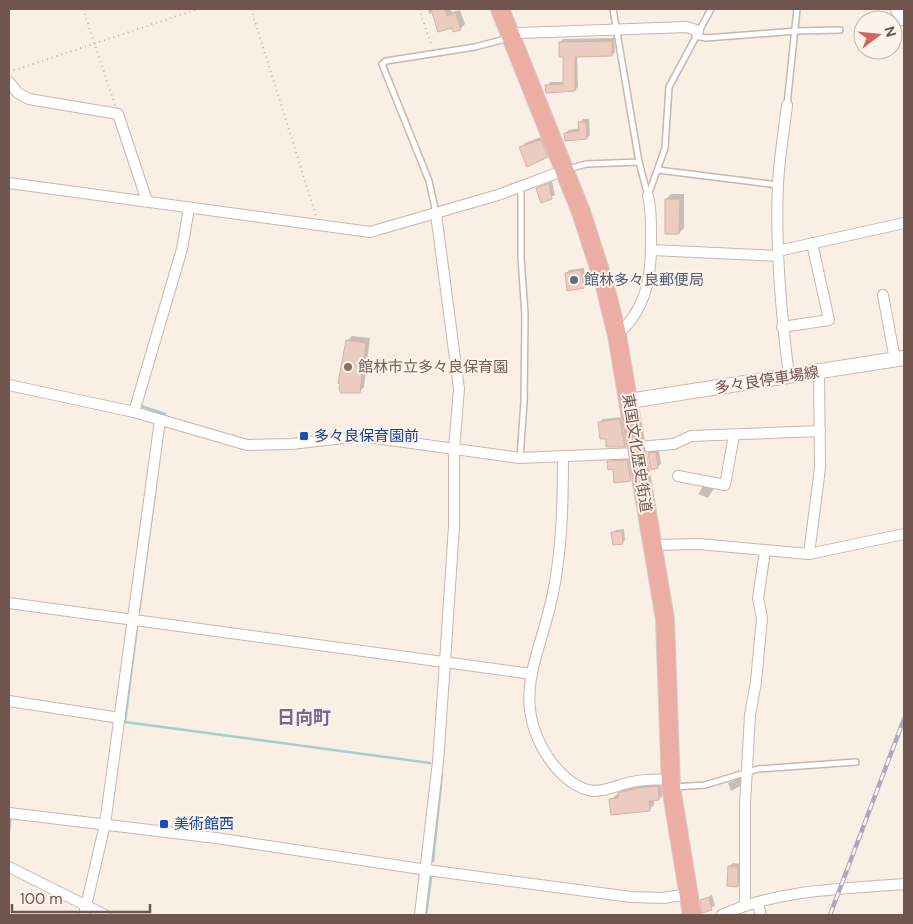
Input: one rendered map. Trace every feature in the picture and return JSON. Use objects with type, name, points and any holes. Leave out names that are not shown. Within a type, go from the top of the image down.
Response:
[{"type":"highway","name":"東国文化歴史街道","points":[[500,9],[593,245],[617,335],[666,632],[671,783],[692,915]]},
{"type":"main road","name":"多々良停車場線","points":[[629,401],[900,359]]},
{"type":"street","points":[[512,37],[520,32],[687,27],[697,34]]},
{"type":"street","points":[[9,82],[18,94],[29,99],[118,114],[147,201]]},
{"type":"street","points":[[787,106],[778,185],[778,254],[782,327],[789,376]]},
{"type":"street","points":[[9,184],[370,232],[436,214],[565,170]]},
{"type":"street","points":[[617,335],[641,306],[650,279],[652,250],[648,196]]},
{"type":"street","points":[[134,412],[182,249],[189,208]]},
{"type":"street","points":[[420,915],[426,870],[445,662],[454,526],[454,449],[458,389],[436,214]]},
{"type":"street","points":[[652,250],[778,254],[812,243],[904,223]]},
{"type":"street","points":[[782,327],[829,320],[812,243]]},
{"type":"street","points":[[883,295],[900,359]]},
{"type":"street","points":[[809,554],[820,468],[819,372]]},
{"type":"street","points":[[9,385],[134,412],[247,445],[291,444],[361,436],[520,458],[637,450],[674,444],[691,436],[820,431]]},
{"type":"street","points":[[83,912],[105,824],[160,420]]},
{"type":"street","points":[[678,476],[725,485],[734,435]]},
{"type":"street","points":[[563,456],[563,507],[554,592],[532,674],[527,706],[530,719],[545,754],[555,768],[577,786],[598,791],[634,781],[671,783]]},
{"type":"street","points":[[653,545],[699,544],[809,554],[904,534]]},
{"type":"street","points":[[745,906],[747,772],[750,715],[756,682],[762,618],[758,598],[765,551]]},
{"type":"street","points":[[9,603],[532,674]]},
{"type":"street","points":[[9,701],[120,718]]},
{"type":"street","points":[[9,813],[245,842],[426,870],[644,898],[688,894]]},
{"type":"street","points":[[9,867],[83,912],[105,915]]},
{"type":"street","points":[[722,915],[757,902],[839,888],[904,884]]},
{"type":"street","points":[[757,902],[762,915]]},
{"type":"lane","points":[[614,9],[639,162],[644,188],[648,196]]},
{"type":"lane","points":[[648,196],[665,148],[669,87],[711,9]]},
{"type":"lane","points":[[787,106],[797,9]]},
{"type":"lane","points":[[697,34],[706,38],[796,30],[840,30]]},
{"type":"lane","points":[[436,214],[429,181],[382,64],[386,61],[475,47],[512,37]]},
{"type":"lane","points":[[565,170],[586,164],[639,162]]},
{"type":"lane","points":[[658,170],[778,185]]},
{"type":"lane","points":[[519,187],[521,194],[521,257],[525,315],[524,402],[520,458]]},
{"type":"lane","points":[[671,783],[705,785],[747,772],[856,762]]},
{"type":"path","points":[[83,9],[118,114]]},
{"type":"path","points":[[9,72],[198,9]]},
{"type":"path","points":[[251,9],[319,226]]},
{"type":"path","points":[[419,9],[434,54]]},
{"type":"building","points":[[431,9],[445,9],[447,16],[456,13],[461,30],[453,32],[452,28],[438,32]]},
{"type":"building","points":[[612,41],[612,56],[575,57],[575,91],[546,93],[545,85],[563,84],[563,57],[559,57],[559,42]]},
{"type":"building","points":[[578,122],[586,122],[587,139],[565,141],[564,133],[579,131]]},
{"type":"building","points":[[541,140],[548,157],[527,167],[519,147]]},
{"type":"building","points":[[549,183],[552,199],[541,203],[536,188]]},
{"type":"building","points":[[665,199],[680,199],[679,234],[665,234]]},
{"type":"building","points":[[581,270],[584,288],[567,291],[565,273]]},
{"type":"building","points":[[346,340],[366,343],[360,393],[341,393],[339,390],[340,384],[338,383]]},
{"type":"building","points":[[620,419],[625,447],[606,447],[606,439],[600,439],[598,422]]},
{"type":"building","points":[[656,452],[658,468],[651,470],[648,453]]},
{"type":"building","points":[[627,460],[631,481],[614,483],[613,469],[608,470],[607,461]]},
{"type":"building","points":[[622,531],[623,544],[613,545],[611,532]]},
{"type":"building","points":[[658,786],[659,800],[649,801],[650,811],[611,815],[609,799],[618,798],[618,793]]},
{"type":"building","points":[[728,866],[738,867],[738,887],[727,886]]},
{"type":"building","points":[[709,897],[712,910],[702,913],[700,900]]},
{"type":"waterway","points":[[141,406],[165,414]]},
{"type":"waterway","points":[[139,612],[156,485]]},
{"type":"waterway","points":[[137,627],[125,722],[430,763]]},
{"type":"waterway","points":[[433,861],[442,774]]},
{"type":"waterway","points":[[426,915],[431,878]]},
{"type":"railway","points":[[830,915],[904,719]]},
{"type":"place","name":"館林多々良郵便局","points":[[574,280]]},
{"type":"place","name":"館林市立多々良保育園","points":[[348,367]]},
{"type":"place","name":"多々良保育園前","points":[[304,436]]},
{"type":"place","name":"美術館西","points":[[164,824]]},
{"type":"district","name":"日向町","points":[[304,718]]}]
